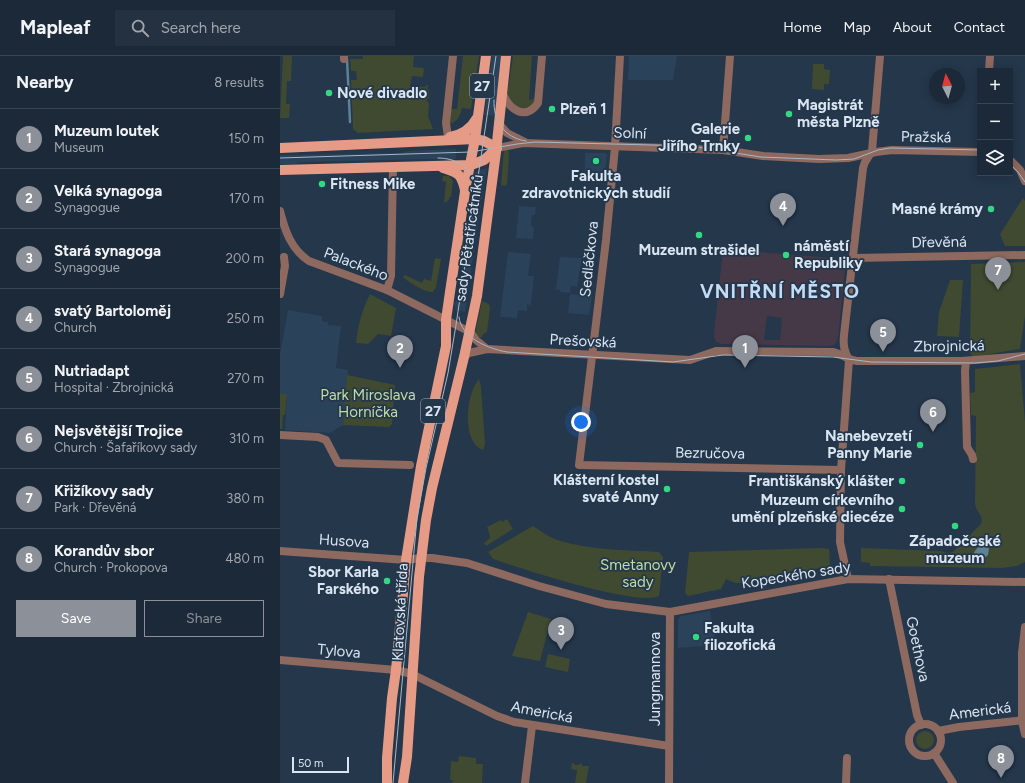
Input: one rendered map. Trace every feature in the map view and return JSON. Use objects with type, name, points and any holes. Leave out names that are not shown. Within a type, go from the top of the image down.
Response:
[{"type":"main road","name":"sady Pětatřicátníků","points":[[406,560],[421,466],[446,346],[446,320],[465,191],[475,140],[486,56]]},
{"type":"main road","name":"sady Pětatřicátníků","points":[[421,558],[432,488],[470,332],[481,269],[497,148],[506,56]]},
{"type":"main road","points":[[415,142],[458,135],[471,127],[478,116]]},
{"type":"main road","points":[[280,148],[475,140],[497,148]]},
{"type":"main road","name":"sady Pětatřicátníků","points":[[470,165],[483,160],[497,148]]},
{"type":"main road","points":[[281,172],[470,165]]},
{"type":"main road","points":[[427,166],[442,167],[458,173],[463,180],[465,191]]},
{"type":"main road","name":"Klatovská třída","points":[[403,783],[412,700],[412,674],[421,558]]},
{"type":"main road","name":"Klatovská třída","points":[[387,783],[387,758],[392,698],[406,560]]},
{"type":"street","points":[[448,137],[446,122],[452,56]]},
{"type":"street","points":[[502,90],[507,102],[515,110],[522,112],[530,111],[534,108],[538,102],[542,56]]},
{"type":"street","name":"Sedláčkova","points":[[579,465],[615,147],[620,56]]},
{"type":"street","points":[[730,56],[723,150],[746,155],[818,158],[848,158],[872,153]]},
{"type":"street","points":[[848,579],[840,542],[841,470],[849,360],[843,347],[863,168],[865,162],[872,153],[880,56]]},
{"type":"street","points":[[989,68],[990,56]]},
{"type":"street","name":"Solní","points":[[499,124],[503,130],[512,137],[523,142],[615,147],[723,150]]},
{"type":"street","name":"Solní","points":[[497,148],[523,143],[535,143]]},
{"type":"street","name":"Pražská","points":[[872,153],[892,150],[977,152]]},
{"type":"street","points":[[1013,162],[1023,169],[1025,181]]},
{"type":"street","points":[[387,290],[391,276],[394,167]]},
{"type":"street","name":"Palackého","points":[[280,211],[287,234],[292,244],[298,252],[309,261],[387,290],[446,320]]},
{"type":"street","points":[[280,294],[285,266],[282,257],[298,252]]},
{"type":"street","name":"Dřevěná","points":[[853,258],[1025,255]]},
{"type":"street","name":"sady Pětatřicátníků","points":[[446,320],[470,332],[476,340],[487,349]]},
{"type":"street","name":"Prešovská","points":[[464,357],[469,352],[487,349],[690,360],[716,351],[833,352],[838,353],[849,360]]},
{"type":"street","name":"Zbrojnická","points":[[849,360],[966,361],[1025,356]]},
{"type":"street","points":[[966,361],[964,371],[967,447],[973,459]]},
{"type":"street","points":[[280,435],[318,437],[326,440],[338,462],[410,465]]},
{"type":"street","name":"Bezručova","points":[[579,465],[841,470]]},
{"type":"street","name":"Husova","points":[[280,551],[406,560]]},
{"type":"street","points":[[421,558],[467,563],[539,586],[606,604],[670,612]]},
{"type":"street","name":"Klatovská třída","points":[[406,560],[421,558]]},
{"type":"street","name":"Kopeckého sady","points":[[670,612],[848,579],[1025,582]]},
{"type":"street","name":"Goethova","points":[[889,579],[917,715],[921,725]]},
{"type":"street","name":"Jungmannova","points":[[669,783],[670,612]]},
{"type":"street","points":[[1025,627],[1022,652],[1025,734]]},
{"type":"street","name":"Tylova","points":[[280,660],[396,670]]},
{"type":"street","name":"Americká","points":[[396,670],[412,674],[497,716],[514,722],[669,746]]},
{"type":"street","name":"Americká","points":[[938,731],[959,727],[1024,720]]},
{"type":"street","points":[[921,725],[916,727],[909,738],[911,747],[919,755],[934,753],[953,783]]},
{"type":"street","name":"Americká","points":[[921,725],[930,725],[938,731],[940,743],[934,753]]},
{"type":"street","points":[[525,783],[532,726]]},
{"type":"street","points":[[846,783],[847,758]]},
{"type":"shaded area","points":[[492,56],[503,56],[497,116],[484,115]]},
{"type":"shaded area","points":[[629,56],[677,56],[673,80],[628,80]]},
{"type":"shaded area","points":[[456,149],[456,158],[452,161],[431,159],[299,162],[296,164],[280,164],[280,155],[403,153],[408,151]]},
{"type":"shaded area","name":"Fakulta zdravotnických studií","points":[[585,153],[605,153],[607,155],[605,173],[585,171]]},
{"type":"shaded area","points":[[487,168],[465,312],[456,310],[454,304],[458,298],[475,190],[472,173]]},
{"type":"shaded area","points":[[519,206],[536,207],[535,215],[532,215],[531,226],[534,227],[533,239],[516,238]]},
{"type":"shaded area","points":[[723,249],[846,259],[838,338],[834,345],[721,344],[716,342],[714,333]],"holes":[[[767,316],[782,318],[780,340],[764,340]]]},
{"type":"shaded area","points":[[508,252],[531,254],[528,276],[534,276],[531,305],[527,304],[527,311],[518,310],[517,318],[500,317]]},
{"type":"shaded area","points":[[560,257],[582,258],[577,287],[571,286],[570,293],[560,292],[560,290],[556,289]]},
{"type":"shaded area","points":[[570,294],[592,296],[589,315],[568,313]]},
{"type":"shaded area","points":[[288,310],[322,316],[322,321],[328,322],[328,325],[341,326],[336,368],[348,370],[343,425],[330,433],[285,430],[287,394],[280,393],[280,355]]},
{"type":"shaded area","points":[[986,545],[989,549],[988,555],[982,560],[976,560],[973,556],[976,550],[981,546]]},
{"type":"shaded area","name":"Fakulta filozofická","points":[[710,611],[716,645],[678,648],[678,620],[681,616]]},
{"type":"green space","points":[[283,56],[292,56],[291,81],[287,81],[286,104],[290,104],[289,118],[280,118]]},
{"type":"green space","points":[[363,56],[414,56],[413,67],[424,68],[423,77],[412,76],[410,86],[426,87],[426,85],[428,85],[428,116],[433,129],[358,133],[353,129],[351,80],[357,80],[356,71],[351,71],[350,59],[363,59]]},
{"type":"green space","points":[[463,56],[479,56],[471,109],[462,108],[458,118],[450,124],[451,109],[457,109]]},
{"type":"green space","points":[[513,56],[532,56],[529,100],[536,98],[534,103],[526,109],[517,108],[507,95]]},
{"type":"green space","points":[[813,64],[824,64],[824,69],[830,70],[829,84],[824,84],[824,90],[812,89]]},
{"type":"green space","points":[[508,147],[509,156],[507,184],[505,186],[501,185],[504,148]]},
{"type":"green space","points":[[443,176],[449,176],[453,181],[451,197],[449,197],[449,200],[446,202],[444,202],[446,182],[442,181]]},
{"type":"green space","points":[[1023,198],[1025,201],[1025,246],[1005,246],[1000,234]]},
{"type":"green space","points":[[435,258],[441,259],[436,287],[433,292],[422,289],[403,277],[405,275],[422,283],[424,279],[431,281]]},
{"type":"green space","points":[[1025,262],[1025,316],[1020,349],[973,357],[970,353],[971,264]]},
{"type":"green space","points":[[950,280],[963,280],[959,337],[937,336],[939,312]]},
{"type":"green space","points":[[370,294],[396,308],[391,336],[378,334],[368,344],[356,343],[361,318]]},
{"type":"green space","points":[[482,301],[489,304],[490,308],[487,332],[482,335],[483,337],[479,337],[475,333]]},
{"type":"green space","points":[[1020,364],[1025,422],[1025,562],[1017,566],[1002,568],[870,566],[870,563],[861,562],[861,548],[941,551],[947,553],[953,552],[981,524],[981,516],[975,504],[976,416],[971,415],[970,393],[975,392],[975,369]]},
{"type":"green space","name":"Park Miroslava Horníčka","points":[[347,375],[395,385],[392,424],[389,427],[343,425]]},
{"type":"green space","points":[[479,379],[481,387],[485,443],[482,450],[475,445],[468,427],[471,395]]},
{"type":"green space","points":[[280,393],[287,394],[282,429],[280,429]]},
{"type":"green space","points":[[507,519],[513,529],[486,546],[484,543],[490,538],[487,527],[501,520],[502,522]]},
{"type":"green space","name":"Smetanovy sady","points":[[533,526],[546,535],[573,544],[609,549],[659,552],[663,557],[659,596],[647,598],[604,592],[493,559],[488,552]]},
{"type":"green space","points":[[829,549],[830,566],[742,583],[735,583],[726,579],[721,589],[688,596],[685,593],[689,552]]},
{"type":"green space","points":[[528,612],[551,619],[540,661],[512,656]]},
{"type":"green space","points":[[548,654],[570,659],[568,672],[545,667]]},
{"type":"green space","points":[[925,731],[931,734],[934,740],[931,746],[925,749],[919,746],[916,740],[919,734]]},
{"type":"green space","points":[[459,756],[476,758],[476,764],[483,764],[482,783],[452,783],[453,780],[450,780],[451,761],[458,762]]},
{"type":"green space","points":[[572,763],[574,763],[574,765],[582,764],[582,766],[589,766],[586,783],[575,783],[577,770],[571,769]]},
{"type":"waterway","points":[[347,59],[350,122]]},
{"type":"tram line","points":[[393,783],[417,518],[426,468],[448,373],[496,56]]},
{"type":"tram line","points":[[494,100],[495,114],[501,127],[512,136],[526,141]]},
{"type":"tram line","points":[[280,158],[471,152],[535,142],[690,146],[761,157],[836,160],[854,159],[878,150],[890,148],[977,150]]},
{"type":"tram line","points":[[438,158],[445,158],[463,165],[471,174],[475,187]]},
{"type":"tram line","points":[[1013,167],[1025,182]]},
{"type":"tram line","points":[[459,317],[461,324],[470,337],[484,345],[507,352],[673,362],[723,355],[833,357],[871,362],[975,363],[998,361],[1025,354]]},
{"type":"place","name":"Nové divadlo","points":[[329,93]]},
{"type":"place","name":"Plzeň 1","points":[[552,109]]},
{"type":"place","name":"Magistrát města Plzně","points":[[789,114]]},
{"type":"place","name":"Galerie Jiřího Trnky","points":[[748,138]]},
{"type":"place","name":"Fakulta zdravotnických studií","points":[[596,161]]},
{"type":"place","name":"Fitness Mike","points":[[322,184]]},
{"type":"place","name":"Masné krámy","points":[[991,209]]},
{"type":"place","name":"svatý Bartoloměj","points":[[783,226]]},
{"type":"place","name":"Muzeum strašidel","points":[[699,235]]},
{"type":"place","name":"náměstí Republiky","points":[[786,255]]},
{"type":"place","name":"Křižíkovy sady","points":[[998,290]]},
{"type":"place","name":"Nutriadapt","points":[[883,352]]},
{"type":"place","name":"Velká synagoga","points":[[400,368]]},
{"type":"place","name":"Muzeum loutek","points":[[745,368]]},
{"type":"place","name":"Nejsvětější Trojice","points":[[933,432]]},
{"type":"place","name":"Nanebevzetí Panny Marie","points":[[920,445]]},
{"type":"place","name":"Františkánský klášter","points":[[902,481]]},
{"type":"place","name":"Klášterní kostel svaté Anny","points":[[667,489]]},
{"type":"place","name":"Muzeum církevního umění plzeňské diecéze","points":[[902,509]]},
{"type":"place","name":"Západočeské muzeum","points":[[955,526]]},
{"type":"place","name":"Sbor Karla Farského","points":[[387,581]]},
{"type":"place","name":"Fakulta filozofická","points":[[696,637]]},
{"type":"place","name":"Stará synagoga","points":[[561,650]]},
{"type":"place","name":"Korandův sbor","points":[[1001,778]]},
{"type":"district","name":"VNITŘNÍ MĚSTO","points":[[780,291]]}]
